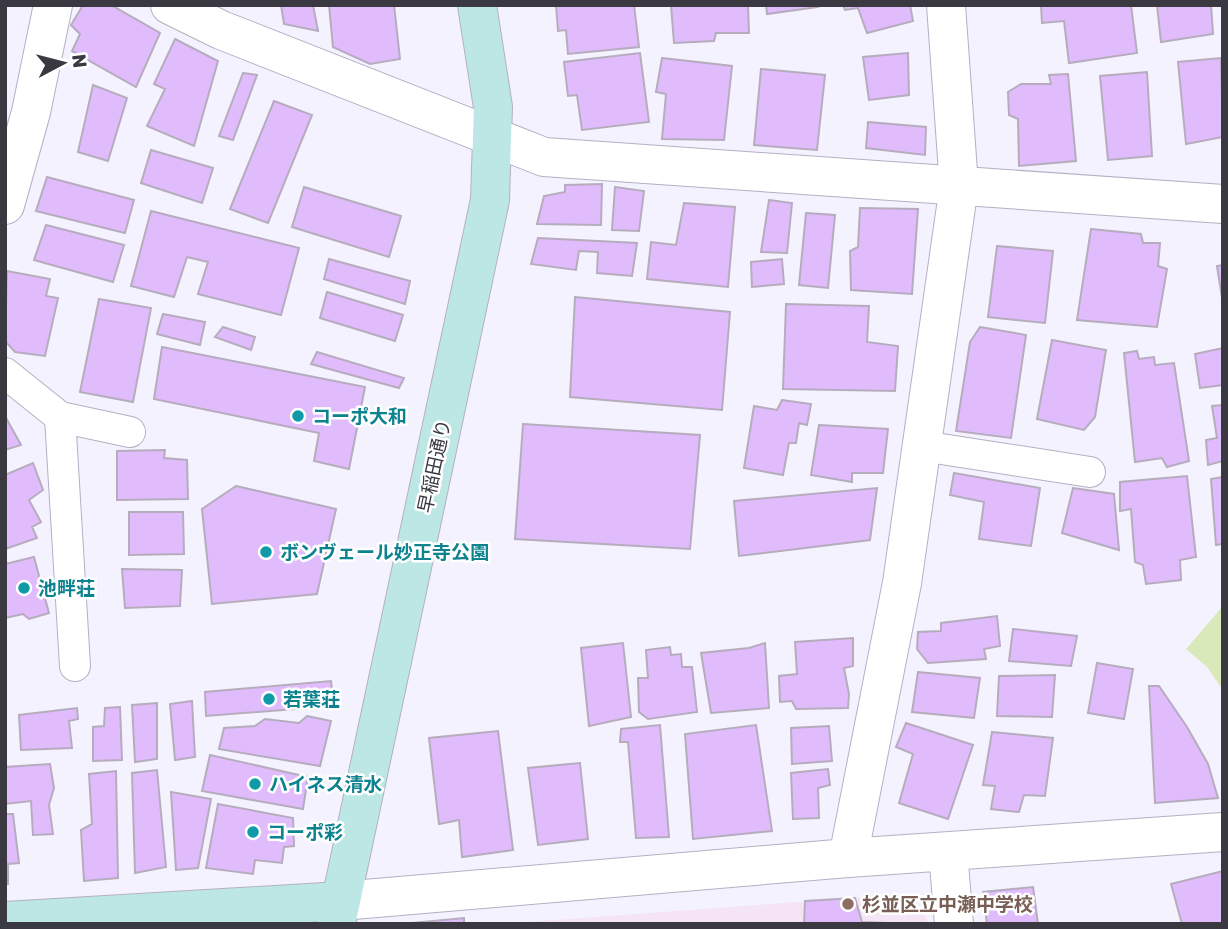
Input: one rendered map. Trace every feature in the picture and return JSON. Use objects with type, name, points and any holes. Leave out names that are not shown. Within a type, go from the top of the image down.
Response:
[{"type":"main road","name":"早稲田通り","points":[[338,912],[490,200],[495,139],[494,107],[477,5]]},
{"type":"main road","points":[[5,921],[338,912]]},
{"type":"street","points":[[5,205],[31,113],[53,5]]},
{"type":"street","points":[[170,5],[221,30],[544,157],[1223,204]]},
{"type":"street","points":[[848,858],[902,583],[960,186],[946,5]]},
{"type":"street","points":[[338,912],[848,858],[1223,832]]},
{"type":"street","points":[[948,852],[954,924]]},
{"type":"lane","points":[[5,373],[60,417],[130,432]]},
{"type":"lane","points":[[60,417],[75,666]]},
{"type":"lane","points":[[922,446],[1090,472]]},
{"type":"shaded area","name":"杉並区立中瀬中学校","points":[[905,894],[927,918],[927,924],[501,924]]},
{"type":"green space","points":[[1223,606],[1223,690],[1207,667],[1186,649]]},
{"type":"building","points":[[83,5],[111,5],[160,33],[136,87],[72,51],[80,34],[71,25]]},
{"type":"building","points":[[281,5],[313,5],[318,31],[284,24]]},
{"type":"building","points":[[329,5],[394,5],[400,59],[370,64],[333,47]]},
{"type":"building","points":[[556,5],[634,5],[639,47],[568,54],[566,30],[558,31]]},
{"type":"building","points":[[671,5],[748,5],[749,33],[716,33],[714,41],[674,43]]},
{"type":"building","points":[[766,5],[817,5],[818,7],[767,14]]},
{"type":"building","points":[[843,5],[910,5],[913,21],[867,33],[858,8],[845,10]]},
{"type":"building","points":[[1041,5],[1131,5],[1137,53],[1069,63],[1064,21],[1042,23]]},
{"type":"building","points":[[1157,5],[1211,5],[1213,34],[1161,42]]},
{"type":"building","points":[[175,39],[218,61],[194,146],[147,126],[165,89],[154,84]]},
{"type":"building","points":[[640,53],[649,122],[582,130],[577,95],[568,96],[564,62]]},
{"type":"building","points":[[908,53],[909,95],[869,100],[863,57]]},
{"type":"building","points":[[662,58],[732,66],[724,140],[662,139],[666,94],[656,92]]},
{"type":"building","points":[[1221,58],[1223,137],[1186,144],[1178,62]]},
{"type":"building","points":[[761,69],[825,75],[817,150],[754,145]]},
{"type":"building","points":[[1147,72],[1152,156],[1108,160],[1100,76]]},
{"type":"building","points":[[243,73],[257,75],[233,140],[219,136]]},
{"type":"building","points":[[1068,74],[1076,161],[1019,166],[1018,119],[1009,115],[1008,92],[1021,84],[1051,84],[1049,75]]},
{"type":"building","points":[[93,85],[127,98],[108,161],[78,152]]},
{"type":"building","points":[[274,101],[312,115],[268,223],[230,209]]},
{"type":"building","points":[[868,122],[926,127],[925,155],[866,148]]},
{"type":"building","points":[[151,150],[213,168],[202,203],[141,183]]},
{"type":"building","points":[[47,177],[134,200],[125,233],[36,211]]},
{"type":"building","points":[[602,184],[601,225],[537,224],[544,196],[565,192],[565,185]]},
{"type":"building","points":[[304,187],[401,216],[389,257],[292,227]]},
{"type":"building","points":[[615,187],[644,191],[639,231],[612,230]]},
{"type":"building","points":[[769,200],[792,203],[787,253],[761,252]]},
{"type":"building","points":[[684,203],[735,207],[728,287],[647,279],[651,242],[676,245]]},
{"type":"building","points":[[860,208],[918,209],[912,294],[851,290],[850,251],[858,247]]},
{"type":"building","points":[[151,211],[299,248],[281,315],[198,294],[208,262],[187,257],[174,297],[131,286]]},
{"type":"building","points":[[806,213],[835,215],[828,288],[799,285]]},
{"type":"building","points":[[46,225],[124,245],[113,282],[34,260]]},
{"type":"building","points":[[1091,229],[1141,234],[1143,243],[1160,243],[1158,266],[1167,269],[1157,327],[1077,320]]},
{"type":"building","points":[[538,238],[637,243],[632,276],[597,273],[598,252],[579,251],[576,270],[531,264]]},
{"type":"building","points":[[997,246],[1053,251],[1045,323],[988,317]]},
{"type":"building","points":[[329,259],[410,281],[405,304],[324,279]]},
{"type":"building","points":[[782,259],[784,284],[752,287],[751,262]]},
{"type":"building","points":[[1223,265],[1223,304],[1217,266]]},
{"type":"building","points":[[7,271],[50,279],[46,296],[58,298],[45,356],[15,352],[5,341]]},
{"type":"building","points":[[327,292],[403,315],[395,341],[320,318]]},
{"type":"building","points":[[575,297],[730,312],[722,410],[570,397]]},
{"type":"building","points":[[99,299],[151,308],[133,402],[80,392]]},
{"type":"building","points":[[786,304],[869,306],[867,342],[898,346],[895,391],[783,389]]},
{"type":"building","points":[[163,314],[205,322],[200,345],[157,334]]},
{"type":"building","points":[[223,327],[255,337],[251,350],[215,337]]},
{"type":"building","points":[[980,327],[1026,335],[1011,438],[956,431],[970,342]]},
{"type":"building","points":[[1052,340],[1106,350],[1095,417],[1084,430],[1037,419]]},
{"type":"building","name":"コーポ大和","points":[[162,347],[365,387],[349,469],[314,461],[319,433],[154,399]]},
{"type":"building","points":[[1223,348],[1223,385],[1200,388],[1195,354]]},
{"type":"building","points":[[1137,351],[1139,359],[1154,357],[1155,365],[1174,363],[1189,461],[1167,467],[1162,458],[1135,462],[1124,353]]},
{"type":"building","points":[[317,352],[404,378],[399,388],[311,364]]},
{"type":"building","points":[[782,400],[811,404],[807,425],[799,423],[796,443],[789,443],[783,475],[744,468],[754,406],[777,410]]},
{"type":"building","points":[[1223,405],[1223,461],[1208,465],[1206,440],[1217,438],[1212,406]]},
{"type":"building","points":[[5,416],[21,445],[5,450]]},
{"type":"building","points":[[523,424],[700,435],[690,549],[515,539]]},
{"type":"building","points":[[819,425],[888,429],[883,473],[852,473],[852,482],[811,475]]},
{"type":"building","points":[[165,450],[164,458],[187,460],[188,499],[117,500],[117,451]]},
{"type":"building","points":[[33,463],[43,490],[29,500],[41,522],[32,527],[37,538],[5,549],[5,475]]},
{"type":"building","points":[[954,473],[1040,488],[1031,546],[979,539],[984,502],[950,495]]},
{"type":"building","points":[[1187,476],[1196,557],[1180,560],[1181,580],[1146,584],[1143,565],[1135,562],[1131,509],[1120,511],[1120,482]]},
{"type":"building","points":[[1223,477],[1223,544],[1216,545],[1211,479]]},
{"type":"building","name":"ボンヴェール妙正寺公園","points":[[236,486],[336,509],[317,594],[212,604],[202,509]]},
{"type":"building","points":[[877,488],[870,540],[739,556],[734,501]]},
{"type":"building","points":[[1073,488],[1114,494],[1119,550],[1062,533]]},
{"type":"building","points":[[129,512],[183,512],[184,554],[129,555]]},
{"type":"building","name":"池畔荘","points":[[34,557],[49,613],[29,619],[23,614],[5,618],[5,564]]},
{"type":"building","points":[[122,569],[182,570],[180,606],[125,608]]},
{"type":"building","points":[[997,616],[1000,646],[984,649],[986,659],[928,663],[917,649],[918,632],[941,631],[941,623]]},
{"type":"building","points":[[1013,629],[1077,636],[1071,666],[1009,661]]},
{"type":"building","points":[[853,638],[853,666],[844,668],[849,694],[848,708],[796,709],[792,701],[780,702],[779,676],[797,674],[795,642]]},
{"type":"building","points":[[623,643],[631,717],[589,726],[581,648]]},
{"type":"building","points":[[765,643],[769,708],[711,713],[701,653],[749,648]]},
{"type":"building","points":[[670,647],[671,655],[681,654],[682,667],[692,667],[697,712],[648,719],[639,712],[638,678],[648,678],[646,650]]},
{"type":"building","points":[[1097,663],[1133,669],[1124,719],[1088,713]]},
{"type":"building","points":[[918,672],[980,678],[974,718],[912,712]]},
{"type":"building","points":[[1055,675],[1052,717],[997,716],[999,676]]},
{"type":"building","name":"若葉荘","points":[[331,681],[334,706],[206,716],[205,692]]},
{"type":"building","points":[[1149,686],[1159,686],[1187,727],[1208,764],[1218,798],[1155,803]]},
{"type":"building","points":[[192,701],[195,757],[175,760],[170,704]]},
{"type":"building","points":[[157,703],[157,759],[135,762],[132,705]]},
{"type":"building","points":[[120,707],[122,760],[93,761],[93,727],[104,726],[105,708]]},
{"type":"building","points":[[77,708],[78,719],[69,721],[72,748],[21,750],[19,715]]},
{"type":"building","points":[[307,716],[331,721],[320,766],[219,749],[224,728],[255,726],[265,719],[299,723]]},
{"type":"building","points":[[906,723],[973,745],[948,819],[899,803],[913,754],[896,747]]},
{"type":"building","points":[[660,725],[669,837],[636,838],[628,742],[620,742],[621,729]]},
{"type":"building","points":[[756,725],[772,831],[693,839],[685,734]]},
{"type":"building","points":[[829,726],[832,761],[792,764],[791,728]]},
{"type":"building","points":[[498,731],[513,850],[462,857],[459,820],[439,824],[429,738]]},
{"type":"building","points":[[992,732],[1053,738],[1045,796],[1024,795],[1019,812],[991,809],[995,786],[983,785]]},
{"type":"building","name":"ハイネス清水","points":[[210,755],[308,777],[303,809],[202,791]]},
{"type":"building","points":[[580,763],[588,839],[538,845],[528,768]]},
{"type":"building","points":[[50,764],[54,788],[49,805],[53,834],[33,835],[31,801],[5,804],[5,767]]},
{"type":"building","points":[[828,769],[830,785],[818,788],[819,818],[793,819],[791,773]]},
{"type":"building","points":[[157,770],[166,867],[135,873],[132,773]]},
{"type":"building","points":[[116,771],[118,878],[84,881],[81,830],[92,824],[89,774]]},
{"type":"building","points":[[171,792],[211,799],[198,868],[176,870]]},
{"type":"building","name":"コーポ彩","points":[[218,804],[293,818],[294,846],[284,847],[282,863],[255,860],[253,874],[206,868]]},
{"type":"building","points":[[5,814],[13,814],[19,863],[8,864],[8,884],[5,884]]},
{"type":"building","points":[[1223,871],[1223,924],[1182,924],[1171,884]]},
{"type":"building","points":[[1033,887],[1038,924],[987,924],[983,892]]},
{"type":"building","points":[[855,898],[862,922],[914,924],[804,924],[805,901]]},
{"type":"building","points":[[464,918],[464,924],[410,924],[412,923]]},
{"type":"place","name":"コーポ大和","points":[[298,416]]},
{"type":"place","name":"ボンヴェール妙正寺公園","points":[[266,552]]},
{"type":"place","name":"池畔荘","points":[[24,588]]},
{"type":"place","name":"若葉荘","points":[[269,699]]},
{"type":"place","name":"ハイネス清水","points":[[255,784]]},
{"type":"place","name":"コーポ彩","points":[[253,832]]},
{"type":"place","name":"杉並区立中瀬中学校","points":[[848,904]]}]
